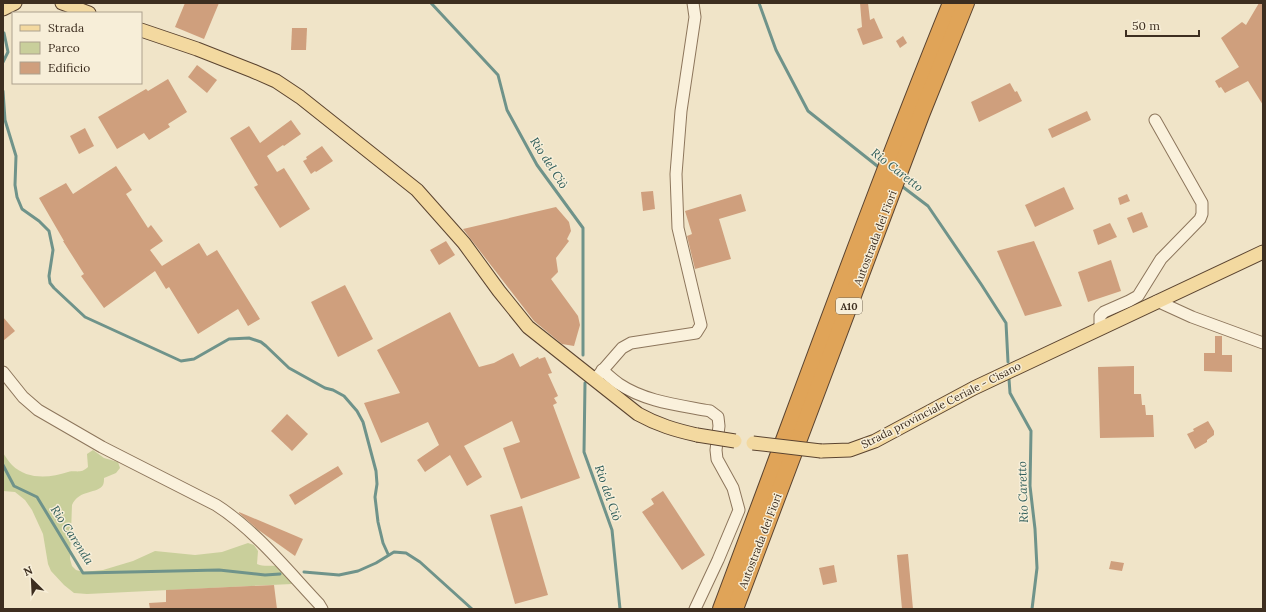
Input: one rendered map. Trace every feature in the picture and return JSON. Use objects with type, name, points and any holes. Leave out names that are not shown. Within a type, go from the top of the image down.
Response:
[{"type":"highway","name":"Autostrada dei Fiori","points":[[721,609],[817,353],[839,290],[951,3]]},
{"type":"highway","name":"Autostrada dei Fiori","points":[[735,609],[921,115],[966,3]]},
{"type":"main road","points":[[3,9],[15,3]]},
{"type":"main road","points":[[62,3],[87,12]]},
{"type":"main road","name":"Strada provinciale Ceriale - Cisano","points":[[142,30],[197,49],[253,71],[276,81],[300,97],[417,190],[464,243],[499,291],[528,327],[598,375],[638,414],[665,428],[697,436],[821,451],[850,450],[862,446],[974,388],[1263,252]]},
{"type":"street","points":[[693,3],[695,17],[681,111],[676,174],[678,228],[701,325],[696,333],[631,343],[622,348],[598,375],[648,397],[710,411],[718,417],[719,426],[716,450],[718,459],[732,488],[739,510],[695,609]]},
{"type":"street","points":[[1100,328],[1100,316],[1104,312],[1138,296],[1161,259],[1196,223],[1202,214],[1202,204],[1155,120]]},
{"type":"street","points":[[1157,301],[1192,317],[1263,343]]},
{"type":"street","points":[[3,372],[23,397],[38,410],[102,447],[228,512],[257,538],[322,609]]},
{"type":"green space","points":[[93,450],[104,458],[118,462],[120,468],[116,473],[104,478],[101,488],[79,496],[72,505],[70,559],[72,566],[76,570],[83,572],[103,570],[133,561],[155,551],[195,555],[222,552],[248,543],[254,545],[258,551],[257,564],[277,566],[292,584],[87,594],[74,593],[51,571],[48,564],[43,534],[32,510],[25,500],[15,492],[3,491],[3,453],[11,464],[18,470],[32,475],[54,476],[71,471],[83,470],[88,467],[87,454]]},
{"type":"building","points":[[185,3],[219,3],[204,39],[175,27]]},
{"type":"building","points":[[860,3],[868,3],[870,20],[874,18],[883,38],[863,45],[857,29],[862,27]]},
{"type":"building","points":[[1259,3],[1263,3],[1263,105],[1248,81],[1225,93],[1221,87],[1219,88],[1215,81],[1239,67],[1221,38],[1242,22],[1246,25]]},
{"type":"building","points":[[292,28],[307,28],[306,50],[291,50]]},
{"type":"building","points":[[903,36],[907,43],[900,48],[896,41]]},
{"type":"building","points":[[197,65],[217,80],[207,93],[188,77]]},
{"type":"building","points":[[168,79],[187,112],[168,124],[170,127],[149,140],[144,133],[117,149],[98,117],[146,89],[148,91]]},
{"type":"building","points":[[1010,83],[1015,92],[1017,91],[1022,101],[979,122],[971,102]]},
{"type":"building","points":[[1087,111],[1091,120],[1052,138],[1048,129]]},
{"type":"building","points":[[291,120],[301,134],[267,156],[277,172],[284,168],[310,209],[280,228],[254,187],[258,185],[230,138],[249,126],[260,143]]},
{"type":"building","points":[[85,128],[94,146],[79,154],[70,136]]},
{"type":"building","points":[[322,146],[333,161],[311,174],[303,161],[307,159],[306,157]]},
{"type":"building","points":[[116,166],[132,190],[126,194],[148,228],[151,225],[163,241],[150,250],[162,266],[199,243],[207,256],[217,250],[260,319],[248,326],[238,309],[198,334],[169,287],[166,289],[155,271],[104,308],[81,276],[84,274],[63,241],[39,198],[66,183],[73,194]]},
{"type":"building","points":[[1064,187],[1074,209],[1035,227],[1025,205]]},
{"type":"building","points":[[653,191],[655,209],[643,211],[641,192]]},
{"type":"building","points":[[741,194],[746,211],[719,219],[731,259],[695,269],[687,236],[692,234],[685,211]]},
{"type":"building","points":[[1127,194],[1130,201],[1120,205],[1118,198]]},
{"type":"building","points":[[556,207],[569,222],[571,231],[567,239],[569,241],[556,258],[558,272],[551,279],[578,316],[580,325],[574,346],[562,344],[534,321],[463,229]]},
{"type":"building","points":[[1142,212],[1148,227],[1133,233],[1127,218]]},
{"type":"building","points":[[1110,223],[1117,237],[1098,245],[1093,230]]},
{"type":"building","points":[[446,241],[455,255],[439,265],[430,250]]},
{"type":"building","points":[[1034,241],[1062,306],[1025,316],[997,251]]},
{"type":"building","points":[[1111,260],[1121,291],[1088,302],[1078,272]]},
{"type":"building","points":[[345,285],[373,339],[338,357],[311,302]]},
{"type":"building","points":[[450,312],[479,367],[494,363],[513,353],[520,367],[538,357],[539,359],[545,357],[552,373],[548,374],[558,396],[554,398],[557,403],[553,405],[580,478],[521,499],[503,448],[520,442],[512,421],[464,446],[482,477],[467,486],[450,455],[425,472],[417,460],[439,445],[428,422],[381,443],[364,403],[400,393],[377,350]]},
{"type":"building","points":[[3,317],[15,331],[3,341]]},
{"type":"building","points":[[1215,336],[1222,336],[1222,355],[1232,355],[1232,372],[1204,371],[1204,353],[1215,353]]},
{"type":"building","points":[[1134,366],[1134,394],[1141,394],[1142,405],[1145,405],[1146,415],[1153,415],[1154,437],[1100,438],[1098,367]]},
{"type":"building","points":[[287,414],[308,434],[292,451],[271,431]]},
{"type":"building","points":[[1208,421],[1214,431],[1214,435],[1207,440],[1207,442],[1195,449],[1187,434]]},
{"type":"building","points":[[338,466],[343,474],[295,505],[289,495]]},
{"type":"building","points":[[663,491],[705,555],[682,570],[642,512],[654,504],[651,499]]},
{"type":"building","points":[[522,506],[548,595],[515,604],[490,515]]},
{"type":"building","points":[[239,512],[303,539],[295,556],[257,529]]},
{"type":"building","points":[[908,554],[913,609],[902,609],[897,555]]},
{"type":"building","points":[[1111,561],[1124,563],[1122,571],[1109,569]]},
{"type":"building","points":[[834,565],[837,582],[823,585],[819,568]]},
{"type":"building","points":[[274,585],[277,609],[150,609],[149,603],[166,602],[166,590]]},
{"type":"waterway","name":"Rio del Ciò","points":[[431,3],[498,75],[507,110],[537,165],[583,228],[583,355]]},
{"type":"waterway","name":"Rio Caretto","points":[[759,3],[776,50],[808,111],[881,169]]},
{"type":"waterway","points":[[3,62],[8,52],[4,33]]},
{"type":"waterway","points":[[3,91],[5,120],[16,156],[15,185],[17,197],[22,209],[39,221],[49,231],[53,250],[49,276],[50,283],[54,288],[85,317],[181,361],[194,359],[229,339],[249,338],[261,342],[289,368],[325,388],[333,390],[344,396],[357,411],[363,422],[376,471],[377,484],[375,497],[378,522],[383,543],[388,554]]},
{"type":"waterway","name":"Rio Caretto","points":[[899,184],[928,206],[1006,323],[1008,362]]},
{"type":"waterway","name":"Rio Caretto","points":[[1009,379],[1010,393],[1031,431],[1030,486],[1035,529],[1037,568],[1032,609]]},
{"type":"waterway","name":"Rio del Ciò","points":[[585,383],[584,452],[612,530],[620,609]]},
{"type":"waterway","name":"Rio Carenda","points":[[3,465],[14,486],[37,497],[83,573],[219,570],[265,575],[280,574]]},
{"type":"waterway","points":[[304,572],[339,575],[358,571],[376,563],[394,552],[406,553],[420,562],[472,609]]}]
